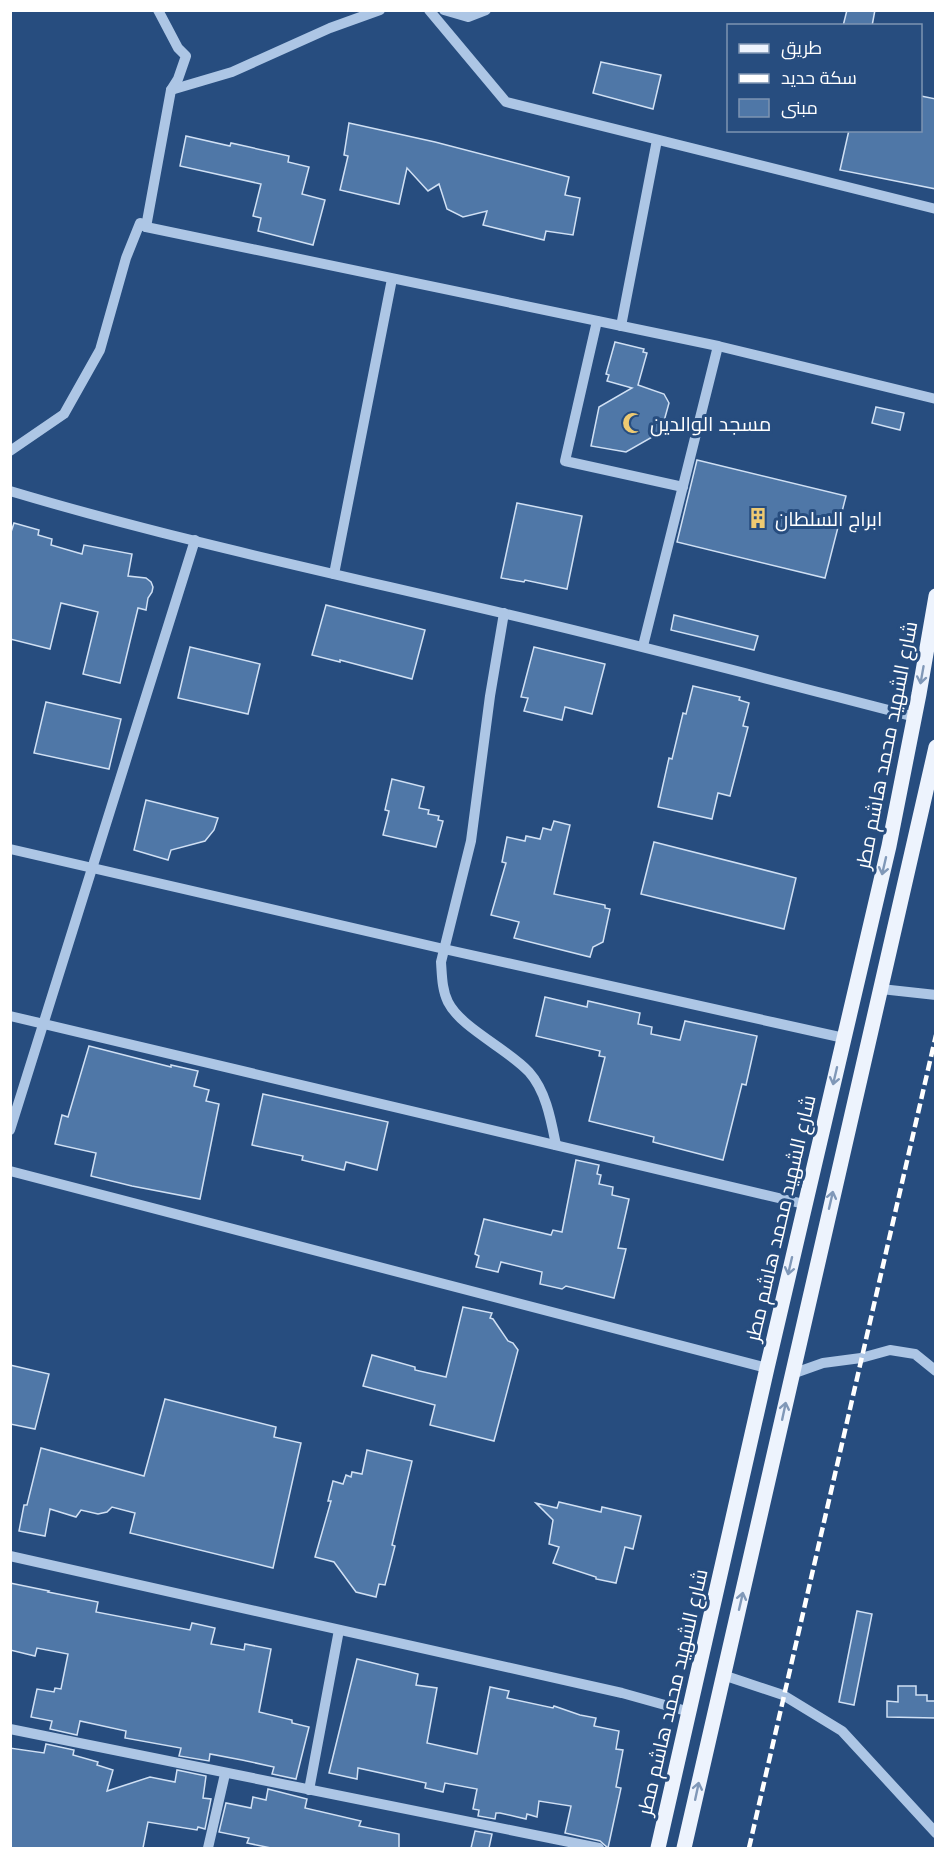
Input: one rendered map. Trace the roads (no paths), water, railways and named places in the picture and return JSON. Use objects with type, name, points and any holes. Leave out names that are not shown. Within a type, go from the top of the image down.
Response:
[{"type":"main road","name":"شارع الشهيد محمد هاشم مطر","points":[[658,1848],[766,1368],[889,846],[936,596]]},
{"type":"main road","points":[[684,1848],[936,747]]},
{"type":"street","points":[[146,227],[171,90],[178,79],[186,56],[178,48],[158,10]]},
{"type":"street","points":[[171,90],[232,72],[330,27],[380,10]]},
{"type":"street","points":[[429,10],[506,102],[936,209]]},
{"type":"street","points":[[444,10],[468,17],[486,10]]},
{"type":"street","points":[[621,326],[657,140]]},
{"type":"street","points":[[10,451],[64,414],[100,350],[126,258],[140,223],[146,227],[718,346],[936,399]]},
{"type":"street","points":[[334,574],[392,279]]},
{"type":"street","points":[[597,321],[565,461],[683,487]]},
{"type":"street","points":[[643,646],[718,346]]},
{"type":"street","points":[[10,491],[195,540],[643,646],[915,717]]},
{"type":"street","points":[[10,1130],[195,540]]},
{"type":"street","points":[[504,613],[490,696],[471,841],[441,962],[442,982],[448,1003],[458,1015],[507,1052],[530,1073],[545,1102],[555,1145]]},
{"type":"street","points":[[10,849],[444,950],[844,1038]]},
{"type":"street","points":[[881,989],[936,995]]},
{"type":"street","points":[[10,1016],[804,1204]]},
{"type":"street","points":[[10,1171],[766,1368]]},
{"type":"street","points":[[792,1374],[823,1363],[861,1358],[890,1350],[915,1354],[936,1371]]},
{"type":"street","points":[[10,1556],[621,1693],[690,1712]]},
{"type":"street","points":[[309,1790],[339,1630]]},
{"type":"street","points":[[723,1675],[783,1695],[842,1731],[936,1833]]},
{"type":"street","points":[[10,1729],[599,1848]]},
{"type":"street","points":[[208,1848],[225,1774]]},
{"type":"railway","points":[[749,1848],[936,1035]]},
{"type":"place","name":"مسجد الوالدين","points":[[633,423]]},
{"type":"place","name":"ابراج السلطان","points":[[758,518]]}]
